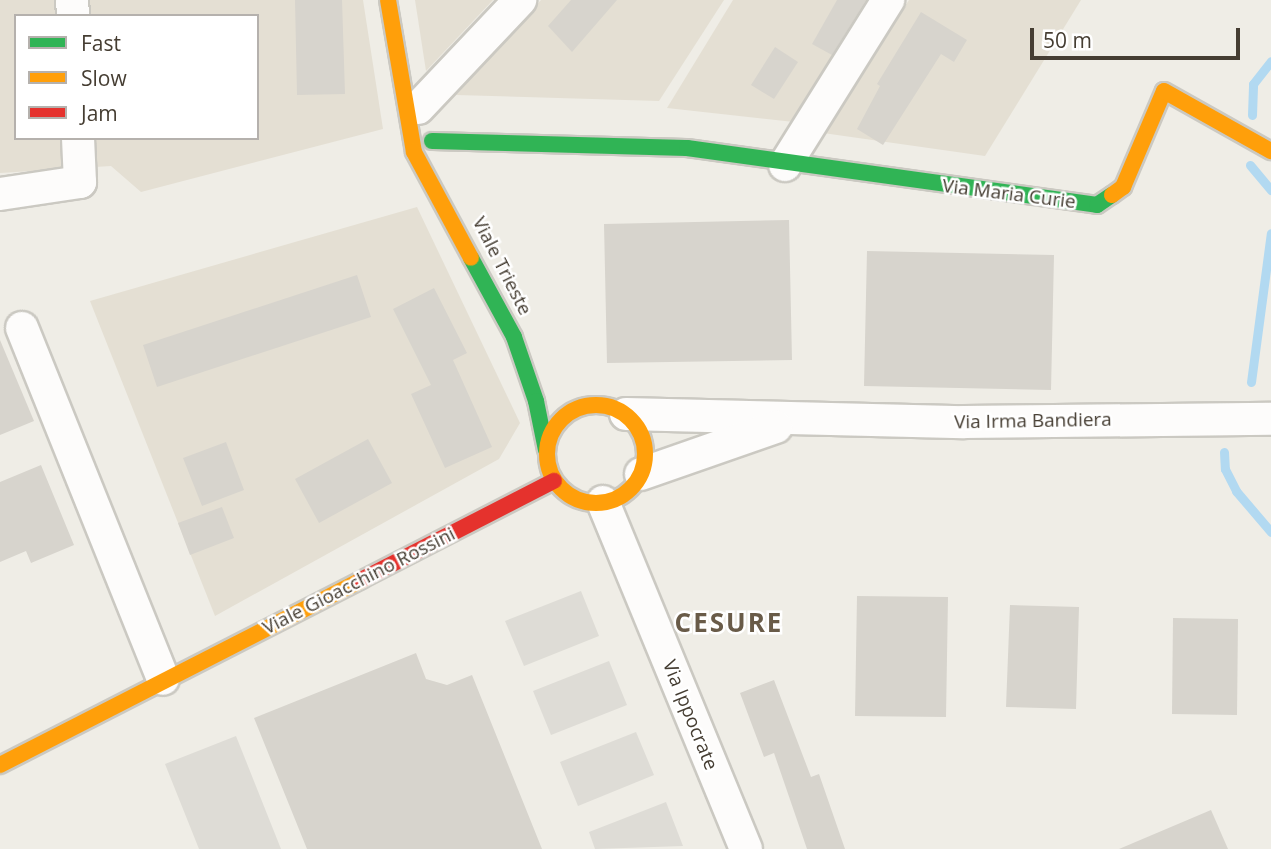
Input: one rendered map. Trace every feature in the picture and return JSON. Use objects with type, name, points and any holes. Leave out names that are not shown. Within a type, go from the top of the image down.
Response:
[{"type":"street","points":[[388,0],[398,72]]},
{"type":"street","points":[[418,108],[520,0]]},
{"type":"street","points":[[785,165],[888,0]]},
{"type":"street","name":"Viale Trieste","points":[[398,72],[432,141],[452,215],[514,337],[536,401],[546,450]]},
{"type":"street","name":"Viale Trieste","points":[[398,72],[414,152],[430,188],[452,215]]},
{"type":"street","name":"Via Maria Curie","points":[[432,141],[687,148],[785,165],[1097,205],[1123,187],[1164,90],[1271,151]]},
{"type":"street","points":[[0,194],[80,182],[78,140]]},
{"type":"street","points":[[22,328],[163,679]]},
{"type":"street","name":"Viale Trieste","points":[[514,337],[547,372]]},
{"type":"street","points":[[566,389],[589,405],[626,414],[644,441],[641,474],[619,497],[603,502],[576,499],[554,481],[546,450],[560,419],[589,405]]},
{"type":"street","name":"Via Irma Bandiera","points":[[626,414],[794,421],[1271,419]]},
{"type":"street","name":"Via Irma Bandiera","points":[[641,474],[794,421]]},
{"type":"street","name":"Viale Gioacchino Rossini","points":[[0,765],[163,679],[554,481]]},
{"type":"street","name":"Via Ippocrate","points":[[603,502],[747,849]]},
{"type":"shaded area","points":[[0,0],[363,0],[383,129],[141,192],[111,166],[0,173]]},
{"type":"shaded area","points":[[415,0],[493,0],[426,71]]},
{"type":"shaded area","points":[[541,0],[724,0],[659,101],[456,95]]},
{"type":"shaded area","points":[[733,0],[871,0],[794,122],[667,108]]},
{"type":"shaded area","points":[[909,0],[1081,0],[985,156],[823,133]]},
{"type":"shaded area","points":[[417,207],[520,423],[499,459],[215,616],[90,301]]},
{"type":"shaded area","points":[[581,591],[599,636],[524,666],[505,621]]},
{"type":"shaded area","points":[[609,661],[627,705],[551,735],[533,691]]},
{"type":"shaded area","points":[[636,732],[654,775],[578,806],[560,762]]},
{"type":"shaded area","points":[[236,736],[281,849],[199,849],[165,764]]},
{"type":"shaded area","points":[[666,802],[683,846],[595,849],[589,832]]},
{"type":"building","points":[[295,0],[342,0],[345,94],[297,95]]},
{"type":"building","points":[[571,0],[617,0],[572,52],[548,26]]},
{"type":"building","points":[[837,0],[866,0],[832,55],[812,44]]},
{"type":"building","points":[[921,12],[967,40],[954,62],[941,54],[883,145],[857,129],[880,86],[877,84]]},
{"type":"building","points":[[775,47],[798,62],[774,99],[751,85]]},
{"type":"building","points":[[789,220],[792,360],[607,363],[604,224]]},
{"type":"building","points":[[867,251],[1054,255],[1051,390],[864,386]]},
{"type":"building","points":[[357,275],[371,317],[157,387],[143,345]]},
{"type":"building","points":[[434,288],[467,353],[453,360],[492,447],[445,468],[411,394],[431,385],[393,309]]},
{"type":"building","points":[[0,340],[34,421],[0,435]]},
{"type":"building","points":[[368,439],[392,483],[319,523],[295,479]]},
{"type":"building","points":[[226,442],[244,490],[202,506],[183,458]]},
{"type":"building","points":[[41,465],[74,545],[31,563],[26,551],[0,562],[0,482]]},
{"type":"building","points":[[222,507],[234,538],[190,555],[178,523]]},
{"type":"building","points":[[857,596],[948,597],[946,717],[855,716]]},
{"type":"building","points":[[1010,605],[1079,607],[1076,709],[1006,707]]},
{"type":"building","points":[[1173,618],[1238,619],[1237,715],[1172,714]]},
{"type":"building","points":[[416,653],[426,679],[447,685],[472,675],[542,849],[307,849],[254,718]]},
{"type":"building","points":[[774,680],[811,777],[819,774],[845,849],[807,849],[774,753],[764,757],[740,693]]},
{"type":"building","points":[[1211,810],[1228,849],[1119,849]]},
{"type":"waterway","points":[[1252,115],[1253,84],[1271,61]]},
{"type":"waterway","points":[[1250,165],[1271,190]]},
{"type":"waterway","points":[[1251,382],[1271,233]]},
{"type":"waterway","points":[[1224,452],[1225,469],[1236,491],[1271,532]]},
{"type":"traffic: fast","points":[[432,141],[687,148],[1097,205],[1112,195]]},
{"type":"traffic: fast","points":[[471,258],[514,337],[536,401],[546,450]]},
{"type":"traffic: slow","points":[[388,0],[414,152],[471,258]]},
{"type":"traffic: slow","points":[[1112,195],[1123,187],[1164,91],[1271,151]]},
{"type":"traffic: slow","points":[[596,405],[615,409],[631,419],[641,435],[645,454],[641,473],[631,489],[615,499],[596,503],[577,499],[561,489],[551,473],[547,454],[551,435],[561,419],[577,409],[596,405]]},
{"type":"traffic: slow","points":[[0,765],[361,580]]},
{"type":"traffic: jam","points":[[361,580],[554,481]]},
{"type":"district","name":"CESURE","points":[[729,623]]}]
